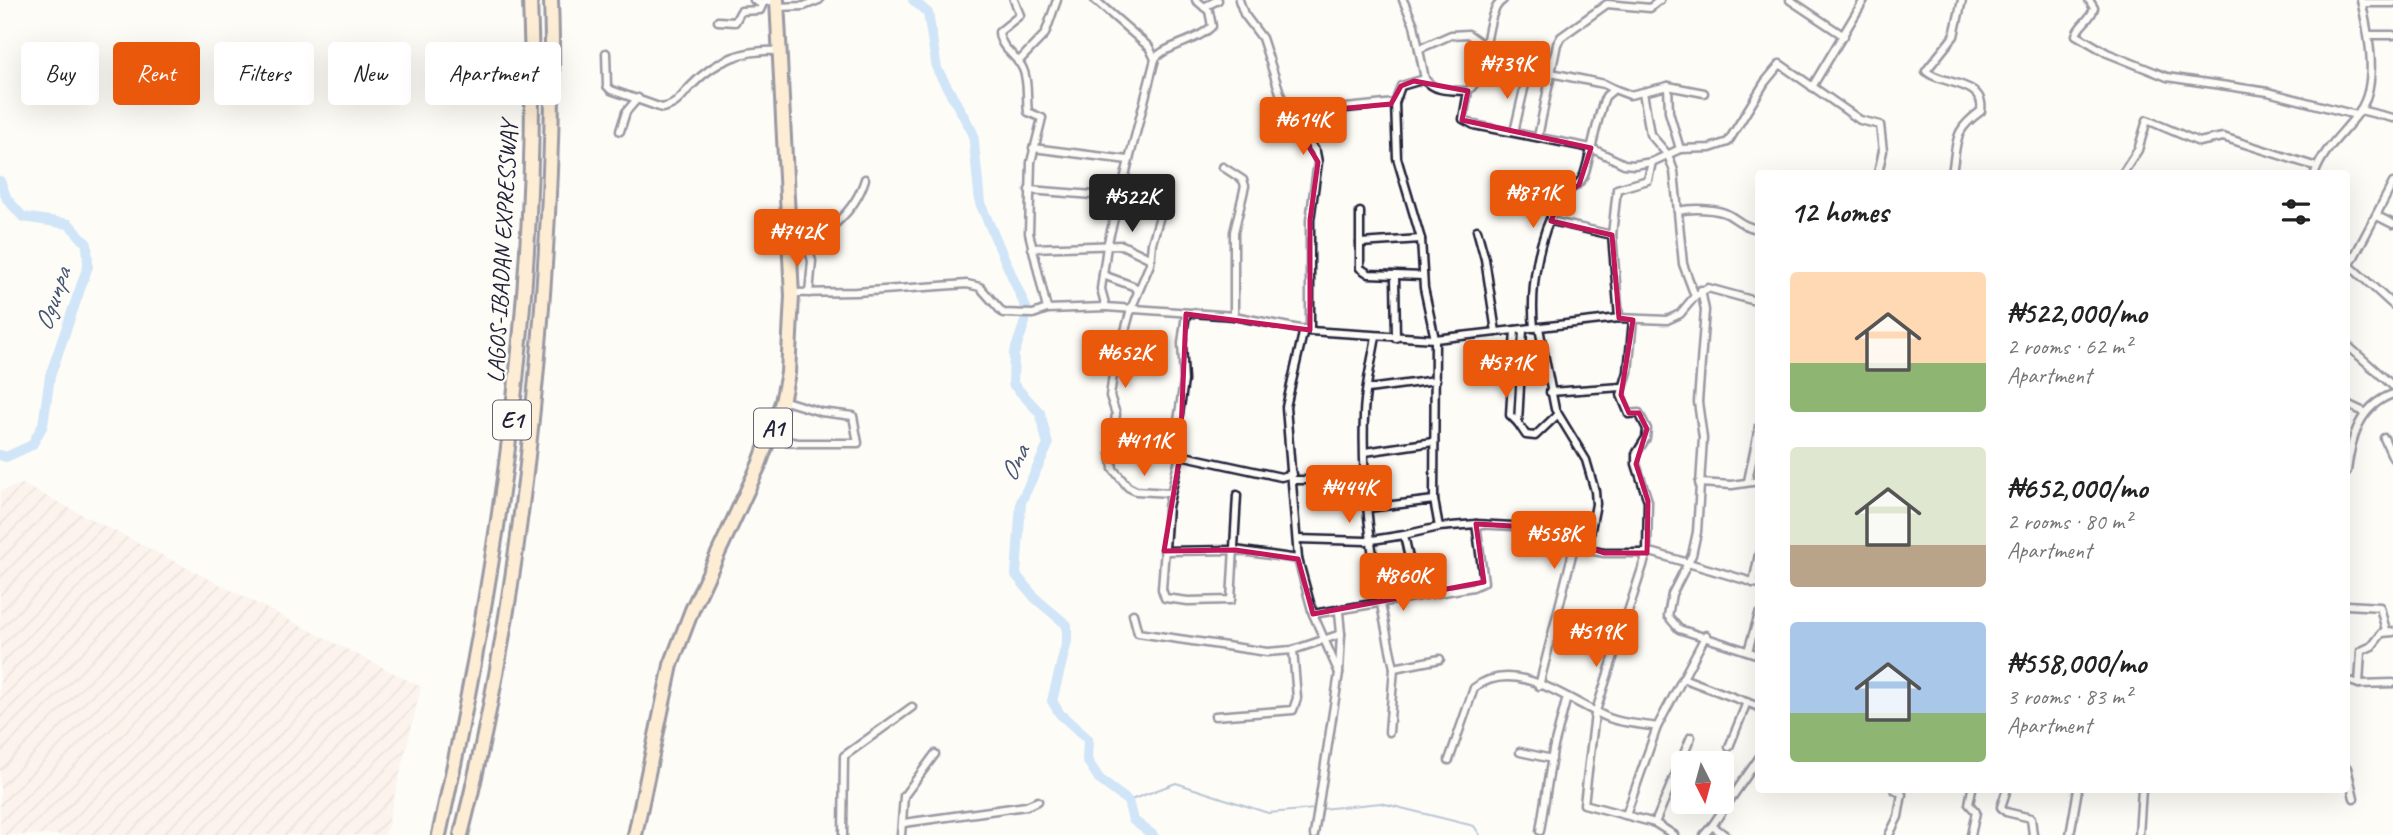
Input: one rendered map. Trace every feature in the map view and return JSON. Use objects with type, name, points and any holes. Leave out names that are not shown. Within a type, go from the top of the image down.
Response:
[{"type":"highway","name":"LAGOS-IBADAN EXPRESSWAY","points":[[439,835],[485,611],[513,411],[529,168],[530,0]]},
{"type":"highway","name":"LAGOS-IBADAN EXPRESSWAY","points":[[461,835],[490,705],[510,586],[536,395],[551,155],[551,0]]},
{"type":"highway","name":"A1","points":[[635,835],[664,694],[679,643],[769,438],[782,400],[790,354],[792,293],[777,2]]},
{"type":"street","points":[[754,0],[804,6],[819,0]]},
{"type":"street","points":[[1014,0],[1020,15],[999,32],[999,36],[1023,67],[1028,85],[1028,113],[1042,118],[1033,148],[1029,190],[1032,248],[1047,309]]},
{"type":"street","points":[[1018,62],[1045,34],[1056,0]]},
{"type":"street","points":[[1095,0],[1149,47],[1155,59]]},
{"type":"street","points":[[1106,307],[1101,289],[1107,246],[1155,59],[1162,51],[1180,47],[1208,30],[1212,22],[1205,6],[1196,0]]},
{"type":"street","points":[[1205,6],[1218,0]]},
{"type":"street","points":[[1239,0],[1244,14],[1262,38],[1285,108],[1316,152],[1318,162],[1310,220],[1307,330],[1286,407],[1298,559],[1313,614],[1339,673]]},
{"type":"street","points":[[1403,0],[1414,25],[1425,79],[1430,86],[1443,90],[1468,91]]},
{"type":"street","points":[[1503,0],[1495,8],[1482,65],[1468,91],[1464,121],[1591,148],[1624,163],[1652,162],[1679,149],[1710,148],[1728,142],[1765,82],[1780,64],[1860,120],[1880,125],[1883,151],[1879,170]]},
{"type":"street","points":[[1538,137],[1561,37],[1589,20],[1602,6],[1618,3],[1650,8],[1660,0]]},
{"type":"street","points":[[1790,0],[1844,36]]},
{"type":"street","points":[[1812,87],[1864,0]]},
{"type":"street","points":[[1952,170],[1957,133],[1964,123],[1981,111],[1982,104],[1973,92],[1961,83],[1934,77],[1926,71],[1954,36],[1962,0]]},
{"type":"street","points":[[2089,0],[2094,8],[2092,15],[2078,29],[2076,35],[2108,54],[2167,77],[2268,92],[2358,113],[2393,118]]},
{"type":"street","points":[[2125,170],[2138,150],[2147,120],[2199,142],[2223,137],[2316,170],[2358,113],[2371,63],[2362,1],[2393,3]]},
{"type":"street","points":[[718,21],[735,22],[741,11],[760,10],[763,3]]},
{"type":"street","points":[[1419,49],[1451,35],[1468,34],[1486,47]]},
{"type":"street","points":[[2369,35],[2393,35]]},
{"type":"street","points":[[606,53],[607,86],[662,108],[672,106],[691,86],[729,58],[745,51],[780,51]]},
{"type":"street","points":[[1482,65],[1527,76],[1604,84],[1630,95],[1668,86],[1704,93]]},
{"type":"street","points":[[1514,132],[1527,76]]},
{"type":"street","points":[[1425,79],[1401,86],[1395,103],[1397,159],[1420,239],[1423,276],[1435,339],[1434,500],[1439,527]]},
{"type":"street","points":[[1668,86],[1669,112],[1679,149]]},
{"type":"street","points":[[1587,550],[1596,504],[1595,491],[1586,460],[1557,415],[1550,392],[1533,301],[1538,267],[1551,221],[1562,196],[1579,185],[1601,119],[1601,106],[1614,89]]},
{"type":"street","points":[[1643,92],[1650,134],[1668,155],[1674,171],[1683,264],[1705,310],[1698,402],[1703,438],[1697,532],[1687,565],[1672,594],[1669,620],[1679,629],[1706,635],[1755,654]]},
{"type":"street","points":[[620,131],[626,112],[638,98]]},
{"type":"street","points":[[1299,131],[1326,110],[1395,103]]},
{"type":"street","points":[[1033,148],[1128,160]]},
{"type":"street","points":[[1619,318],[1612,235],[1617,189],[1648,180],[1652,162]]},
{"type":"street","points":[[1223,167],[1243,180],[1245,186],[1234,232],[1234,316]]},
{"type":"street","points":[[790,249],[807,244],[851,210],[865,179]]},
{"type":"street","points":[[1126,180],[1166,196],[1151,258],[1131,309],[1110,396],[1116,414],[1111,453],[1113,469],[1128,487],[1136,491],[1170,493]]},
{"type":"street","points":[[2350,263],[2393,183]]},
{"type":"street","points":[[1029,190],[1119,197]]},
{"type":"street","points":[[1678,211],[1691,209],[1728,214],[1736,221],[1755,228]]},
{"type":"street","points":[[1360,212],[1360,268],[1369,274],[1423,276]]},
{"type":"street","points":[[2377,216],[2393,224]]},
{"type":"street","points":[[1551,221],[1612,235]]},
{"type":"street","points":[[1477,230],[1485,258],[1496,332]]},
{"type":"street","points":[[1360,243],[1420,239]]},
{"type":"street","points":[[807,244],[812,261],[809,293]]},
{"type":"street","points":[[1032,248],[1122,245],[1151,258]]},
{"type":"street","points":[[2350,268],[2393,305]]},
{"type":"street","points":[[1103,275],[1133,286],[1138,291]]},
{"type":"street","points":[[1395,276],[1396,338]]},
{"type":"street","points":[[792,293],[967,284],[980,287],[1003,313],[1032,314],[1047,309],[1106,307],[1234,316],[1307,330],[1435,339],[1619,318],[1673,318],[1698,293],[1708,288],[1755,301]]},
{"type":"street","points":[[1186,314],[1182,343],[1184,381],[1178,421],[1180,455],[1170,493],[1164,551],[1165,598],[1231,600],[1237,495]]},
{"type":"street","points":[[1633,320],[1628,372],[1620,396],[1629,414],[1639,413],[1647,429],[1647,438],[1636,454],[1636,464],[1648,500],[1647,553],[1596,711],[1584,804],[1655,823],[1674,835]]},
{"type":"street","points":[[1519,330],[1510,415],[1526,435],[1535,436],[1557,415]]},
{"type":"street","points":[[1376,336],[1364,413],[1364,452],[1376,584],[1394,668],[1388,732]]},
{"type":"street","points":[[2350,348],[2393,385]]},
{"type":"street","points":[[1368,388],[1436,380]]},
{"type":"street","points":[[1550,392],[1622,387]]},
{"type":"street","points":[[2350,461],[2364,412],[2374,403],[2393,394]]},
{"type":"street","points":[[769,438],[798,443],[858,443],[853,415],[821,412],[782,400]]},
{"type":"street","points":[[2350,405],[2364,412]]},
{"type":"street","points":[[2384,438],[2393,458]]},
{"type":"street","points":[[1364,452],[1433,442]]},
{"type":"street","points":[[1748,481],[1755,447]]},
{"type":"street","points":[[1180,455],[1281,477],[1366,481]]},
{"type":"street","points":[[1699,483],[1732,485],[1755,481]]},
{"type":"street","points":[[1368,508],[1434,500]]},
{"type":"street","points":[[1297,539],[1371,540],[1439,527],[1476,524],[1531,527],[1574,547],[1604,553],[1647,553],[1755,584]]},
{"type":"street","points":[[1313,614],[1339,612],[1417,595],[1473,587],[1484,582],[1476,524]]},
{"type":"street","points":[[1404,535],[1417,595]]},
{"type":"street","points":[[1539,686],[1574,547]]},
{"type":"street","points":[[1164,551],[1235,550],[1298,559]]},
{"type":"street","points":[[2350,605],[2380,607],[2389,631],[2372,646],[2361,651],[2359,684]]},
{"type":"street","points":[[1314,835],[1339,673],[1339,612]]},
{"type":"street","points":[[1133,614],[1138,632],[1267,652],[1293,650],[1341,634]]},
{"type":"street","points":[[1748,651],[1755,627]]},
{"type":"street","points":[[1626,815],[1657,727],[1685,679],[1706,635]]},
{"type":"street","points":[[1215,716],[1293,710],[1297,698],[1293,650]]},
{"type":"street","points":[[1394,668],[1440,659]]},
{"type":"street","points":[[1449,760],[1474,688],[1496,677],[1518,677],[1610,718],[1657,727]]},
{"type":"street","points":[[1685,679],[1755,705]]},
{"type":"street","points":[[2350,681],[2359,684],[2393,683]]},
{"type":"street","points":[[1540,831],[1560,715],[1567,697]]},
{"type":"street","points":[[1729,747],[1746,702]]},
{"type":"street","points":[[843,835],[844,756],[912,707]]},
{"type":"street","points":[[1655,823],[1691,737]]},
{"type":"street","points":[[1520,752],[1552,759]]},
{"type":"street","points":[[901,835],[904,796],[935,754]]},
{"type":"street","points":[[1704,835],[1755,764]]},
{"type":"street","points":[[2350,781],[2354,798]]},
{"type":"street","points":[[1889,835],[1901,807],[1900,793]]},
{"type":"street","points":[[1971,793],[1969,804],[1976,812],[1971,835]]},
{"type":"street","points":[[2006,793],[2001,807],[2006,812],[2031,818],[2033,835]]},
{"type":"street","points":[[2070,835],[2077,793]]},
{"type":"street","points":[[2138,835],[2141,793]]},
{"type":"street","points":[[904,823],[1026,806],[1038,801]]},
{"type":"street","points":[[1712,826],[1725,835]]},
{"type":"highlighted area","points":[[1414,81],[1468,91],[1462,120],[1591,148],[1579,185],[1562,196],[1551,221],[1612,235],[1619,318],[1633,320],[1621,395],[1629,413],[1639,413],[1647,429],[1636,464],[1648,501],[1647,553],[1604,553],[1531,527],[1476,524],[1484,582],[1313,614],[1298,559],[1235,550],[1164,551],[1180,455],[1186,314],[1310,330],[1310,220],[1318,162],[1299,131],[1326,110],[1391,104],[1401,86]]},
{"type":"shaded area","points":[[22,484],[421,687],[385,835],[0,835],[0,492]]},
{"type":"waterway","name":"Ona","points":[[913,0],[928,13],[937,69],[973,133],[980,203],[1026,308],[1025,322],[1014,354],[1013,384],[1040,413],[1048,445],[1021,502],[1016,575],[1036,599],[1067,625],[1067,641],[1052,701],[1060,714],[1088,739],[1087,760],[1100,780],[1128,801],[1133,820],[1153,835]]},
{"type":"waterway","name":"Ogunpa","points":[[0,181],[7,199],[23,217],[69,224],[87,244],[88,266],[50,376],[43,425],[32,445],[6,457],[0,455]]},
{"type":"waterway","points":[[1128,801],[1176,783],[1268,813],[1315,809]]},
{"type":"waterway","points":[[1321,809],[1381,803],[1474,826],[1480,835]]}]
